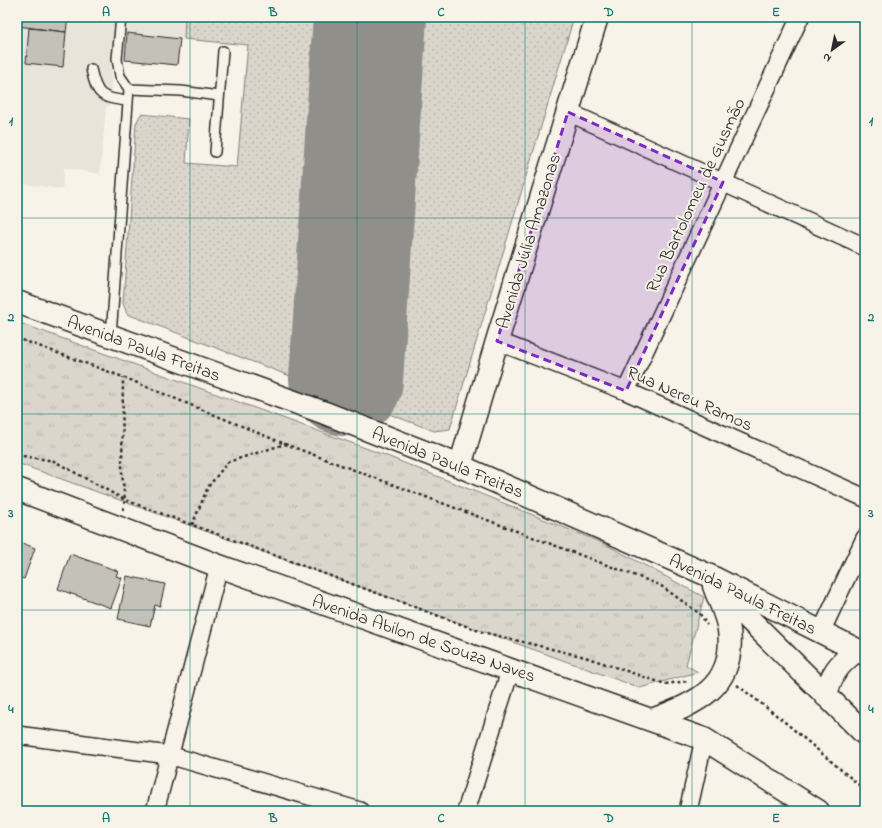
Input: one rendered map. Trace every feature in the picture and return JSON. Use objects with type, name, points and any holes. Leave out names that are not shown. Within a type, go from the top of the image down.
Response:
[{"type":"main road","name":"Avenida Júlia Amazonas","points":[[460,466],[597,17]]},
{"type":"main road","name":"Avenida Paula Freitas","points":[[17,302],[325,413],[460,466],[710,576],[861,652]]},
{"type":"main road","name":"Avenida Abilon de Souza Naves","points":[[17,489],[120,527],[218,566],[511,668],[704,739],[818,811]]},
{"type":"main road","points":[[652,720],[682,709],[708,693],[723,675],[730,654],[729,629],[710,576]]},
{"type":"main road","points":[[710,576],[746,616],[865,734]]},
{"type":"main road","points":[[826,696],[829,680],[837,669],[861,652]]},
{"type":"street","name":"Rua Bartolomeu de Gusmão","points":[[626,391],[800,17]]},
{"type":"street","points":[[568,112],[865,247]]},
{"type":"street","name":"Rua Nereu Ramos","points":[[497,341],[626,391],[865,498]]},
{"type":"street","points":[[821,632],[865,538]]},
{"type":"street","points":[[155,811],[218,566]]},
{"type":"street","points":[[466,811],[511,668]]},
{"type":"street","points":[[17,735],[170,755],[360,811]]},
{"type":"street","points":[[688,811],[704,739]]},
{"type":"lane","points":[[111,337],[129,89],[120,76],[117,59],[121,17]]},
{"type":"lane","points":[[215,152],[223,52]]},
{"type":"lane","points":[[91,69],[95,87],[98,92],[112,99],[128,101]]},
{"type":"lane","points":[[129,89],[181,91],[219,96]]},
{"type":"path","points":[[17,338],[123,377],[285,444],[660,585],[700,614],[709,630]]},
{"type":"path","points":[[120,527],[125,500],[122,473],[123,377]]},
{"type":"path","points":[[192,524],[208,487],[228,462],[285,444]]},
{"type":"path","points":[[17,455],[54,461],[125,500],[482,632],[585,657],[665,684],[690,681],[694,676]]},
{"type":"path","points":[[723,675],[780,718],[865,790]]},
{"type":"highlighted area","points":[[568,112],[723,182],[626,391],[497,341]]},
{"type":"shaded area","points":[[17,17],[467,17],[434,431],[225,352],[237,167],[247,45],[180,39],[177,65],[111,58],[112,104],[106,107],[100,174],[64,168],[62,189],[17,183]]},
{"type":"green space","points":[[185,17],[340,17],[319,387],[127,314],[123,303],[136,123],[141,114],[189,119],[186,163],[237,167],[248,45],[184,39]]},
{"type":"green space","points":[[402,17],[574,17],[450,429],[434,431],[376,409]]},
{"type":"green space","points":[[17,322],[382,454],[605,544],[704,597],[686,665],[698,672],[640,688],[17,463]]},
{"type":"building","points":[[17,17],[68,17],[66,32],[17,26]]},
{"type":"building","points":[[29,28],[66,32],[63,67],[26,63]]},
{"type":"building","points":[[127,33],[180,39],[177,65],[125,60]]},
{"type":"building","points":[[17,541],[35,548],[24,579],[17,576]]},
{"type":"building","points":[[70,554],[118,571],[116,576],[122,578],[111,608],[58,589]]},
{"type":"building","points":[[127,576],[165,584],[160,606],[155,605],[150,626],[118,619]]},
{"type":"runway","points":[[346,379],[370,17]]}]
